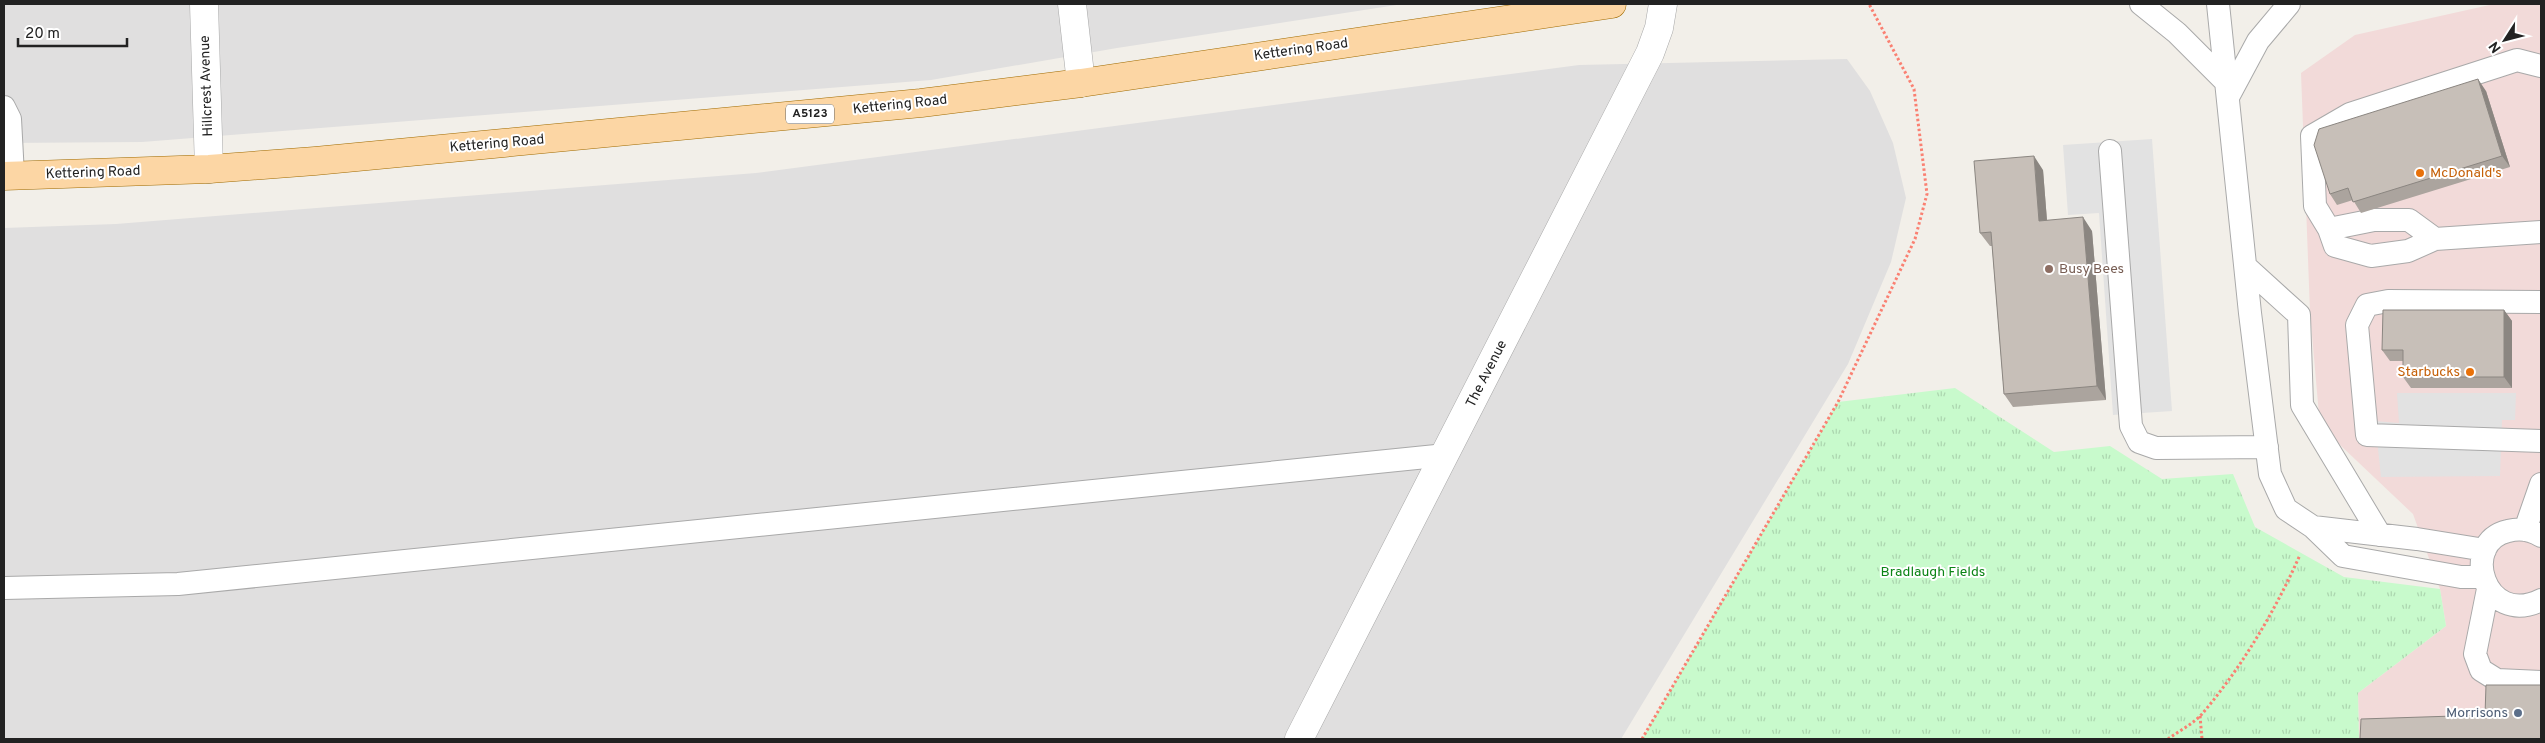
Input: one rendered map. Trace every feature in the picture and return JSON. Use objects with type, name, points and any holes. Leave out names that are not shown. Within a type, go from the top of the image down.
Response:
[{"type":"main road","name":"Kettering Road","points":[[8,176],[209,169],[639,131],[921,103],[1081,83],[1612,4]]},
{"type":"street","name":"Hillcrest Avenue","points":[[204,4],[209,169]]},
{"type":"street","points":[[1072,4],[1081,83]]},
{"type":"street","name":"The Avenue","points":[[1299,739],[1446,455],[1650,53],[1659,28],[1662,4]]},
{"type":"lane","points":[[2141,4],[2177,33],[2227,90]]},
{"type":"lane","points":[[2218,4],[2270,474],[2286,509],[2313,527],[2343,556],[2485,583],[2501,602],[2514,606],[2530,605],[2541,600]]},
{"type":"lane","points":[[2227,90],[2258,41],[2289,4]]},
{"type":"lane","points":[[2541,66],[2517,60],[2350,114],[2312,136],[2315,206],[2329,229],[2335,246],[2371,256],[2408,252],[2435,239],[2541,232]]},
{"type":"lane","points":[[4,107],[10,118],[8,176]]},
{"type":"lane","points":[[2110,151],[2132,426],[2139,442],[2156,448],[2267,447]]},
{"type":"lane","points":[[2329,229],[2374,220],[2409,220],[2435,239]]},
{"type":"lane","points":[[2246,267],[2299,315],[2302,405],[2380,535]]},
{"type":"lane","points":[[2541,302],[2388,301],[2367,306],[2357,325],[2367,435],[2541,441]]},
{"type":"lane","points":[[4,588],[178,584],[1446,455]]},
{"type":"lane","points":[[2541,484],[2533,533],[2504,532],[2493,540],[2485,550],[2481,564],[2485,583],[2474,654],[2481,670],[2497,680],[2541,682]]},
{"type":"lane","points":[[2313,527],[2485,550]]},
{"type":"path","points":[[1642,739],[1838,402],[1915,239],[1927,194],[1914,89],[1869,4]]},
{"type":"path","points":[[2168,739],[2200,715],[2239,664],[2282,595],[2313,527]]},
{"type":"path","points":[[2200,715],[2202,739]]},
{"type":"shaded area","points":[[4,4],[1403,4],[1117,48],[931,80],[142,142],[4,143]]},
{"type":"shaded area","points":[[2494,4],[2541,4],[2541,739],[2359,739],[2358,693],[2446,626],[2440,589],[2413,514],[2320,426],[2310,312],[2301,73],[2355,35]]},
{"type":"shaded area","points":[[1847,59],[1870,91],[1893,143],[1906,198],[1891,262],[1848,364],[1621,739],[4,739],[4,228],[116,224],[756,173],[1579,65]]},
{"type":"shaded area","points":[[2152,139],[2172,411],[2113,415],[2099,213],[2068,215],[2063,145]]},
{"type":"shaded area","points":[[2397,393],[2516,393],[2515,420],[2502,420],[2500,476],[2381,477],[2375,421],[2399,423]]},
{"type":"green space","name":"Bradlaugh Fields","points":[[1955,388],[2054,452],[2110,446],[2162,479],[2233,474],[2255,527],[2344,577],[2440,589],[2446,626],[2358,693],[2359,739],[1642,739],[1838,402]]},
{"type":"building","points":[[2478,79],[2502,156],[2353,202],[2348,188],[2330,194],[2314,145],[2319,129]]},
{"type":"building","name":"Busy Bees","points":[[2034,156],[2039,221],[2083,217],[2097,386],[2004,394],[1991,232],[1980,233],[1974,161]]},
{"type":"building","points":[[2383,310],[2504,310],[2504,377],[2403,377],[2403,350],[2382,350]]},
{"type":"building","points":[[2486,685],[2541,685],[2541,739],[2360,739],[2361,719],[2485,715]]},
{"type":"place","name":"McDonald's","points":[[2420,173]]},
{"type":"place","name":"Busy Bees","points":[[2049,269]]},
{"type":"place","name":"Starbucks","points":[[2470,372]]},
{"type":"place","name":"Morrisons","points":[[2518,713]]}]
